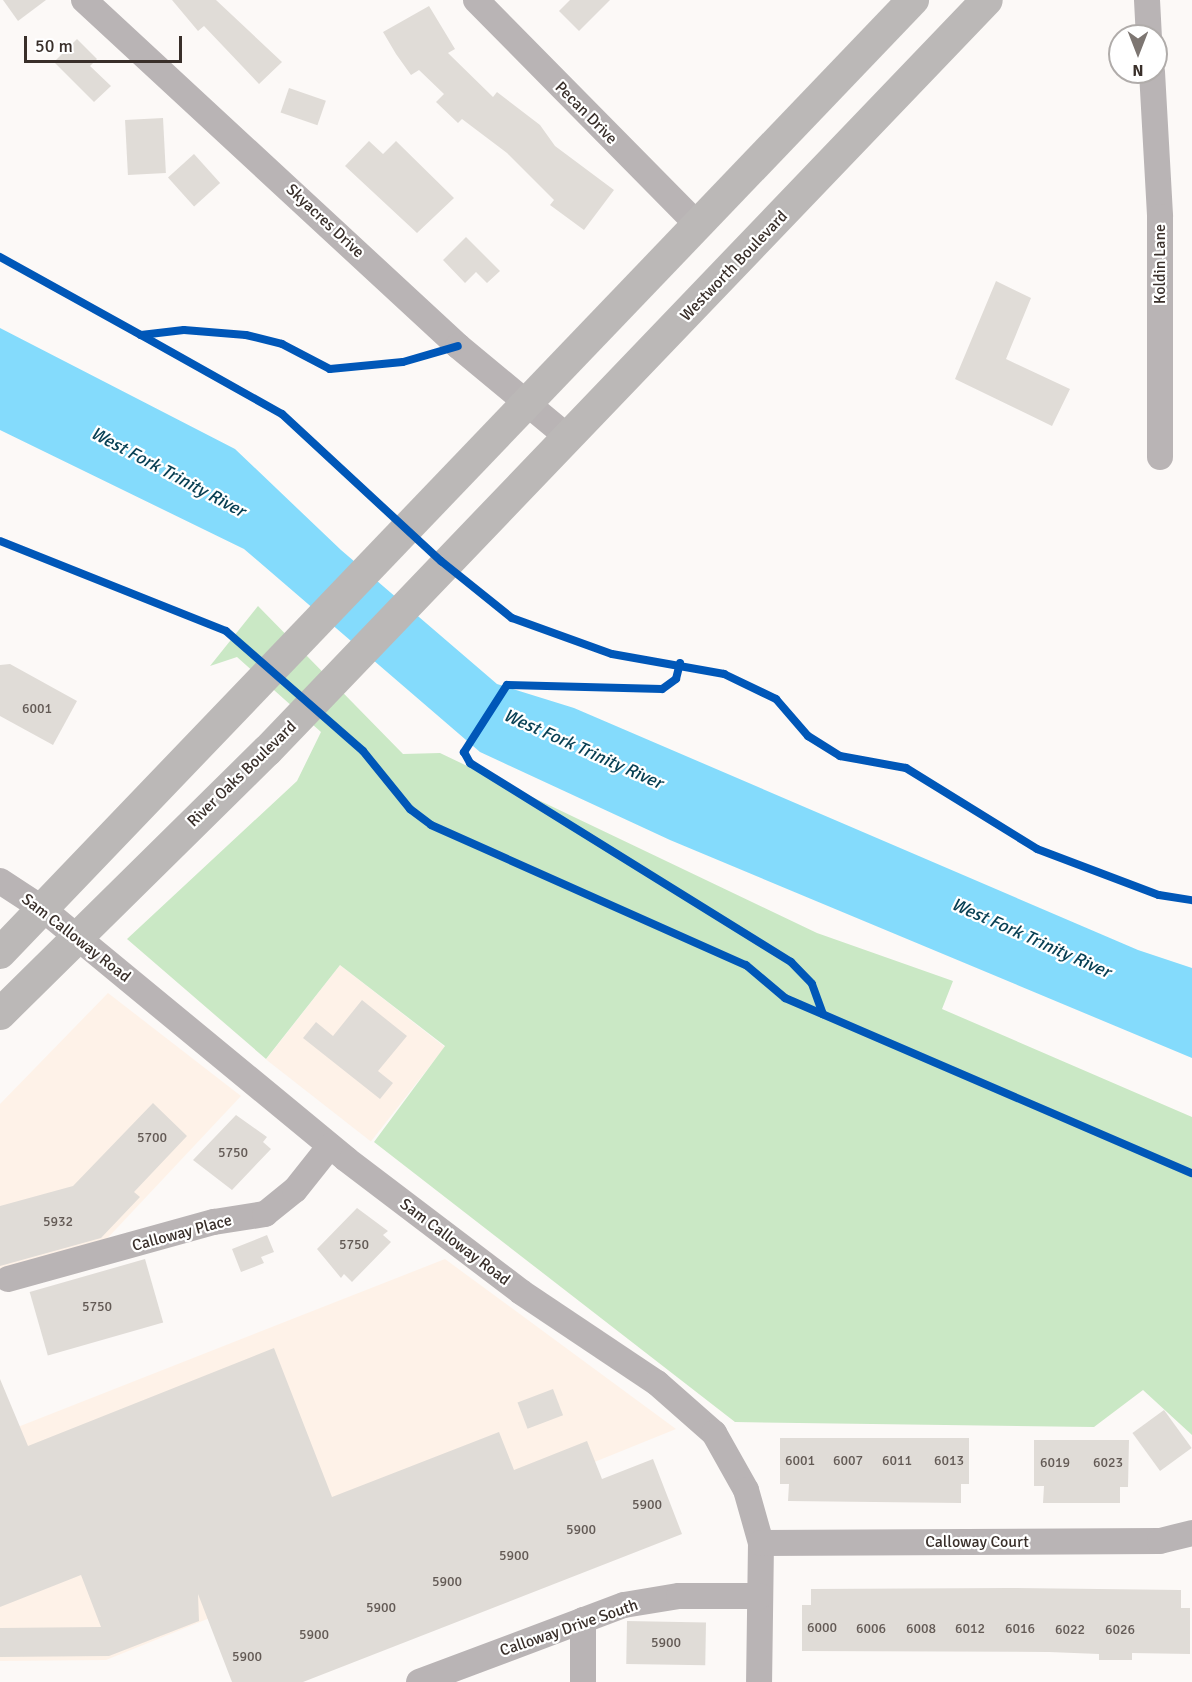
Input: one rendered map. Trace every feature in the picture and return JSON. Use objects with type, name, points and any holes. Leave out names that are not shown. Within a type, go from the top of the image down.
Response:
[{"type":"main road","points":[[0,953],[231,716],[912,0]]},
{"type":"main road","name":"Westworth Boulevard","points":[[480,531],[987,0]]},
{"type":"main road","name":"River Oaks Boulevard","points":[[0,1014],[75,936],[267,751],[480,531]]},
{"type":"street","name":"Skyacres Drive","points":[[84,0],[458,346],[531,402],[569,438]]},
{"type":"street","name":"Pecan Drive","points":[[476,0],[698,225]]},
{"type":"street","points":[[1147,0],[1148,24]]},
{"type":"street","name":"Koldin Lane","points":[[1153,84],[1160,217],[1160,457]]},
{"type":"street","name":"Sam Calloway Road","points":[[0,881],[43,909],[330,1146],[521,1292],[657,1383],[714,1433],[746,1490],[761,1543],[759,1682]]},
{"type":"street","name":"Calloway Place","points":[[8,1279],[214,1222],[265,1214],[295,1190],[330,1146]]},
{"type":"street","name":"Calloway Court","points":[[761,1543],[1160,1541],[1192,1533]]},
{"type":"street","name":"Calloway Drive South","points":[[419,1682],[624,1605],[679,1596],[760,1596]]},
{"type":"street","points":[[583,1682],[584,1620]]},
{"type":"shaded area","points":[[340,965],[445,1047],[371,1141],[266,1060]]},
{"type":"shaded area","points":[[108,993],[241,1096],[102,1244],[0,1271],[0,1104]]},
{"type":"shaded area","points":[[445,1259],[676,1429],[106,1660],[0,1661],[0,1434]]},
{"type":"green space","points":[[258,606],[403,754],[440,753],[817,933],[953,981],[942,1009],[1192,1117],[1192,1435],[1143,1390],[1094,1427],[735,1422],[374,1142],[445,1046],[340,965],[266,1059],[127,939],[297,781],[321,732],[237,657],[210,666]]},
{"type":"water","name":"West Fork Trinity River","points":[[0,328],[235,449],[341,550],[497,684],[574,708],[1138,950],[1192,968],[1192,1058],[670,840],[480,752],[244,549],[0,430]]},
{"type":"building","points":[[3,0],[46,0],[18,21]]},
{"type":"building","points":[[172,0],[216,0],[282,62],[259,84],[204,26],[198,31]]},
{"type":"building","points":[[570,0],[610,0],[579,31],[559,11]]},
{"type":"building","points":[[429,6],[455,49],[448,53],[493,97],[497,92],[540,125],[555,146],[614,190],[584,230],[550,205],[554,200],[507,153],[462,119],[458,123],[436,102],[444,94],[419,70],[411,75],[396,54],[383,32]]},
{"type":"building","points":[[77,39],[97,59],[90,66],[111,86],[94,102],[54,62]]},
{"type":"building","points":[[289,88],[326,101],[317,125],[281,113]]},
{"type":"building","points":[[163,118],[166,173],[128,175],[125,120]]},
{"type":"building","points":[[369,141],[383,154],[396,141],[454,198],[417,233],[345,166]]},
{"type":"building","points":[[194,154],[220,183],[194,206],[168,177]]},
{"type":"building","points":[[466,237],[500,271],[487,283],[476,272],[465,283],[443,260]]},
{"type":"building","points":[[996,281],[1031,298],[1006,359],[1070,389],[1052,426],[955,379]]},
{"type":"building","points":[[10,664],[77,701],[53,745],[0,716],[0,665]]},
{"type":"building","points":[[362,1000],[407,1036],[378,1071],[393,1083],[380,1099],[303,1038],[316,1022],[333,1036]]},
{"type":"building","points":[[153,1103],[187,1136],[134,1192],[140,1197],[101,1238],[0,1266],[0,1206],[73,1186]]},
{"type":"building","points":[[236,1115],[267,1137],[263,1142],[271,1149],[232,1190],[193,1160]]},
{"type":"building","points":[[357,1208],[388,1231],[383,1235],[391,1242],[352,1282],[344,1274],[341,1278],[317,1249]]},
{"type":"building","points":[[267,1235],[274,1252],[261,1257],[264,1263],[241,1272],[232,1249]]},
{"type":"building","points":[[145,1259],[163,1322],[48,1356],[30,1292]]},
{"type":"building","points":[[274,1348],[332,1497],[499,1432],[514,1470],[587,1441],[602,1479],[653,1459],[682,1534],[303,1682],[232,1682],[198,1594],[199,1621],[109,1656],[0,1657],[0,1628],[101,1627],[81,1575],[0,1607],[0,1379],[28,1446]]},
{"type":"building","points":[[553,1389],[563,1415],[528,1429],[518,1403]]},
{"type":"building","points":[[1164,1410],[1192,1448],[1160,1471],[1132,1433]]},
{"type":"building","points":[[780,1438],[969,1438],[969,1484],[961,1484],[961,1503],[788,1501],[789,1484],[780,1484]]},
{"type":"building","points":[[1034,1440],[1129,1440],[1128,1487],[1120,1487],[1120,1503],[1043,1503],[1044,1486],[1034,1486]]},
{"type":"building","points":[[811,1589],[1181,1590],[1181,1608],[1190,1608],[1190,1654],[1132,1653],[1132,1660],[1099,1660],[1099,1654],[1049,1652],[802,1651],[802,1605],[811,1605]]},
{"type":"building","points":[[627,1621],[706,1622],[705,1665],[626,1664]]},
{"type":"cycle path","points":[[0,257],[141,335],[184,330],[246,335],[282,344],[330,369],[403,362],[458,346]]},
{"type":"cycle path","points":[[141,335],[282,414],[441,561],[512,618],[612,654],[724,674],[776,699],[808,736],[840,756],[906,768],[1037,849],[1159,895],[1192,900]]},
{"type":"cycle path","points":[[0,541],[226,631],[363,751],[410,809],[431,825],[746,965],[785,998],[1192,1173]]},
{"type":"cycle path","points":[[680,663],[676,679],[662,689],[507,685],[464,752],[470,763],[791,962],[812,984],[823,1014]]}]
